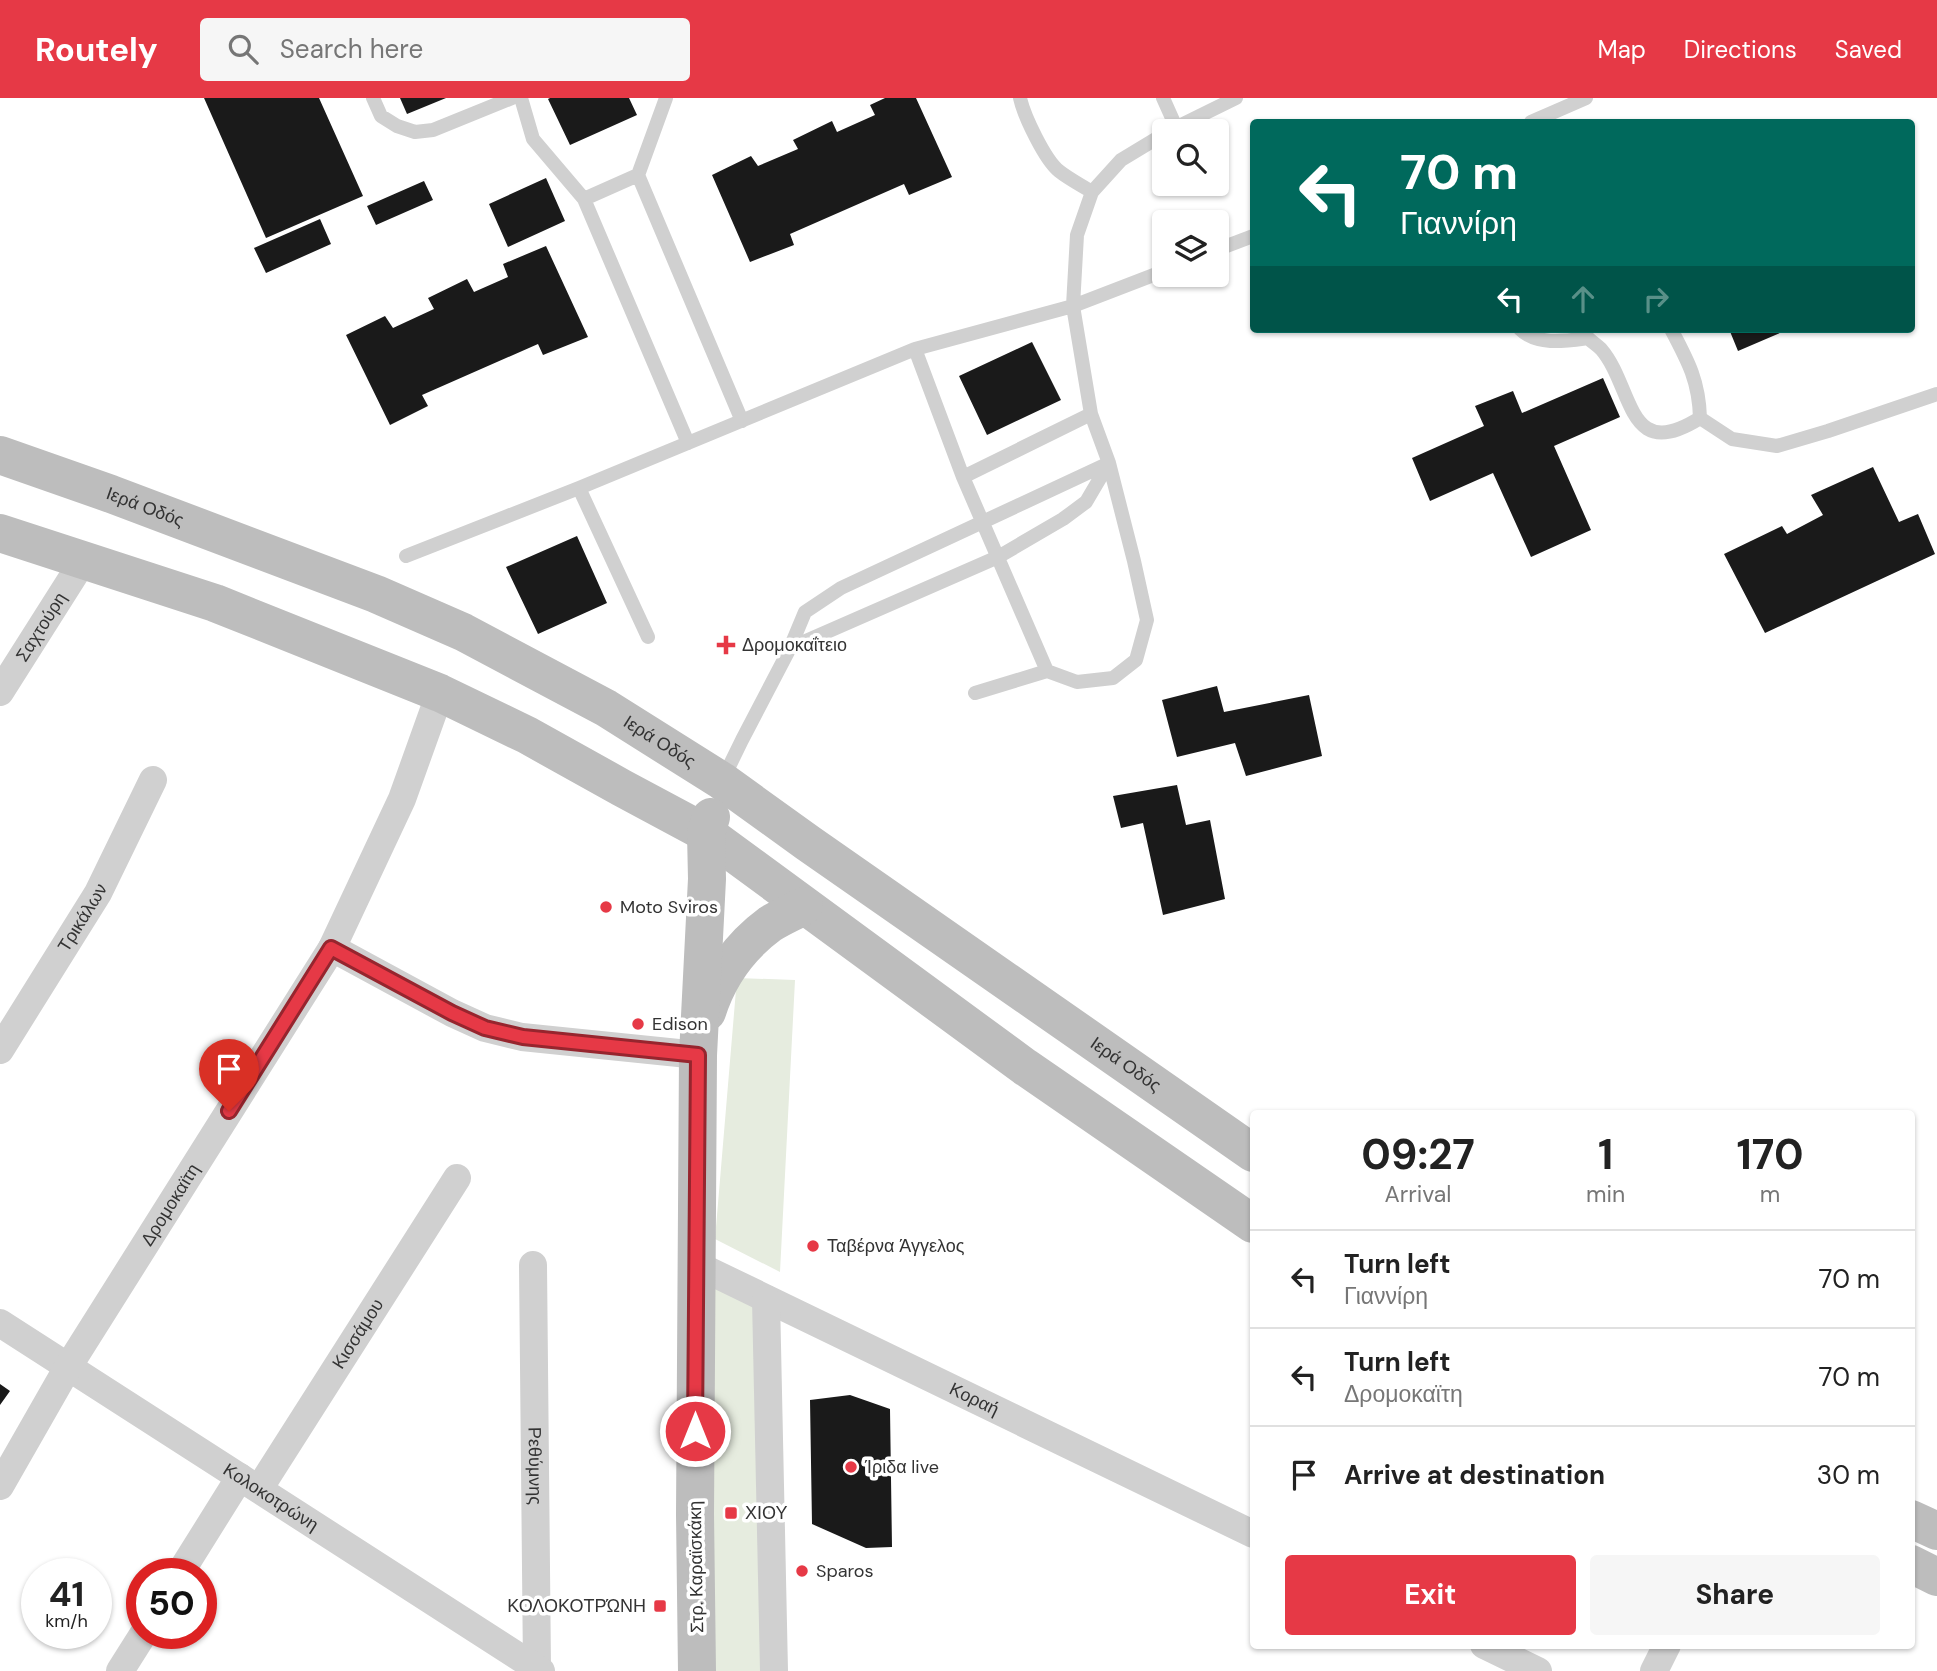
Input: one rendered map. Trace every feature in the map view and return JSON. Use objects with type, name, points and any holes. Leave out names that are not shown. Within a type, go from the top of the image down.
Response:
[{"type":"main road","name":"Ιερά Οδός","points":[[0,455],[376,594],[463,632],[606,708],[722,781],[1250,1151]]},
{"type":"main road","points":[[0,533],[215,604],[440,693],[527,735],[706,833],[1025,1067],[1250,1222]]},
{"type":"main road","name":"Στρ. Καραϊσκάκη","points":[[697,1671],[695,1514],[698,1055],[707,879],[706,833],[722,781]]},
{"type":"main road","points":[[698,1055],[703,1024],[712,995],[727,968],[747,944],[771,924],[804,906]]},
{"type":"main road","points":[[1915,1521],[1937,1531]]},
{"type":"main road","points":[[1915,1566],[1937,1577]]},
{"type":"street","name":"Σαχτούρη","points":[[0,692],[83,561]]},
{"type":"street","name":"Δρομοκαϊτη","points":[[0,1486],[68,1367],[331,948],[402,799],[440,693]]},
{"type":"street","name":"Τρικάλων","points":[[0,1050],[98,893],[153,780]]},
{"type":"street","points":[[331,948],[485,1028],[523,1037],[698,1055]]},
{"type":"street","name":"Κισσάμου","points":[[192,1558],[250,1483],[457,1178]]},
{"type":"street","name":"Ρεθύμνης","points":[[533,1265],[539,1670]]},
{"type":"street","name":"Κοραή","points":[[696,1265],[1250,1533]]},
{"type":"street","points":[[766,1299],[774,1671]]},
{"type":"street","name":"Κολοκοτρώνη","points":[[0,1323],[539,1670]]},
{"type":"street","points":[[120,1671],[134,1649]]},
{"type":"street","points":[[1492,1649],[1538,1671]]},
{"type":"street","points":[[1654,1671],[1665,1649]]},
{"type":"lane","points":[[373,98],[381,116],[397,126],[415,132],[433,130],[512,98]]},
{"type":"lane","points":[[521,98],[533,139],[584,198],[688,443]]},
{"type":"lane","points":[[666,98],[638,175],[742,421]]},
{"type":"lane","points":[[1020,98],[1048,159],[1058,170],[1092,192]]},
{"type":"lane","points":[[1163,98],[1167,119]]},
{"type":"lane","points":[[1194,119],[1236,98]]},
{"type":"lane","points":[[1538,119],[1586,98]]},
{"type":"lane","points":[[975,693],[1047,671],[1077,682],[1113,678],[1136,660],[1147,620],[1135,561],[1109,463],[1091,414],[1073,306],[1077,236],[1092,192],[1121,160],[1152,142]]},
{"type":"lane","points":[[584,198],[638,175]]},
{"type":"lane","points":[[1229,245],[1250,237]]},
{"type":"lane","points":[[406,556],[579,488],[915,349],[1073,306],[1152,276]]},
{"type":"lane","points":[[1524,333],[1537,339],[1554,341],[1588,338],[1611,363],[1632,411],[1648,429],[1659,433],[1672,433],[1700,418]]},
{"type":"lane","points":[[1673,333],[1692,369],[1699,397],[1700,418]]},
{"type":"lane","points":[[915,349],[963,477],[1047,671]]},
{"type":"lane","points":[[1700,418],[1732,439],[1777,446],[1937,394]]},
{"type":"lane","points":[[963,477],[1091,414]]},
{"type":"lane","points":[[722,781],[790,648],[805,612],[841,588],[1109,463]]},
{"type":"lane","points":[[790,648],[998,557],[1063,519],[1086,502],[1109,463]]},
{"type":"lane","points":[[579,488],[648,637]]},
{"type":"shaded area","points":[[737,978],[795,980],[780,1272],[715,1239]]},
{"type":"shaded area","points":[[711,1276],[763,1301],[767,1671],[712,1671]]},
{"type":"building","points":[[204,98],[319,98],[363,196],[266,238]]},
{"type":"building","points":[[400,98],[446,98],[407,114]]},
{"type":"building","points":[[629,98],[637,115],[570,145],[548,99]]},
{"type":"building","points":[[885,98],[916,98],[952,177],[909,195],[904,184],[790,234],[794,245],[750,262],[712,175],[751,156],[758,166],[798,149],[793,140],[832,121],[837,132],[875,115],[870,105]]},
{"type":"building","points":[[546,178],[565,221],[508,247],[489,204]]},
{"type":"building","points":[[424,181],[433,200],[376,225],[367,206]]},
{"type":"building","points":[[320,219],[331,244],[266,273],[254,248]]},
{"type":"building","points":[[546,246],[588,337],[543,355],[538,344],[422,395],[428,406],[390,425],[346,335],[385,316],[393,328],[434,309],[428,298],[467,279],[474,292],[508,277],[503,264]]},
{"type":"building","points":[[1731,333],[1780,333],[1738,351]]},
{"type":"building","points":[[1032,342],[1061,400],[987,435],[959,376]]},
{"type":"building","points":[[1603,378],[1620,417],[1554,446],[1591,530],[1531,557],[1493,473],[1430,501],[1412,458],[1484,426],[1475,406],[1513,391],[1522,413]]},
{"type":"building","points":[[1873,467],[1899,522],[1918,514],[1935,554],[1765,633],[1724,554],[1782,526],[1787,534],[1823,515],[1811,495]]},
{"type":"building","points":[[577,536],[607,603],[538,634],[506,567]]},
{"type":"building","points":[[1217,686],[1224,712],[1309,695],[1322,756],[1246,776],[1235,743],[1177,757],[1162,700]]},
{"type":"building","points":[[1177,785],[1186,825],[1210,820],[1225,899],[1163,915],[1143,823],[1121,828],[1113,796]]},
{"type":"building","points":[[0,1384],[10,1391],[0,1405]]},
{"type":"building","name":"Ίριδα live","points":[[850,1395],[890,1409],[892,1547],[866,1548],[812,1524],[810,1400]]},
{"type":"place","name":"Δρομοκαΐτειο","points":[[726,645]]},
{"type":"place","name":"Moto Sviros","points":[[606,907]]},
{"type":"place","name":"Edison","points":[[638,1024]]},
{"type":"place","name":"Ταβέρνα Άγγελος","points":[[813,1246]]},
{"type":"place","name":"Ίριδα live","points":[[851,1467]]},
{"type":"place","name":"ΧΙΟΥ","points":[[731,1513]]},
{"type":"place","name":"Sparos","points":[[802,1571]]},
{"type":"place","name":"ΚΟΛΟΚΟΤΡΏΝΗ","points":[[660,1606]]},
{"type":"route","points":[[229,1111],[331,948],[485,1028],[523,1037],[585,1045],[698,1055],[695,1431]]}]
